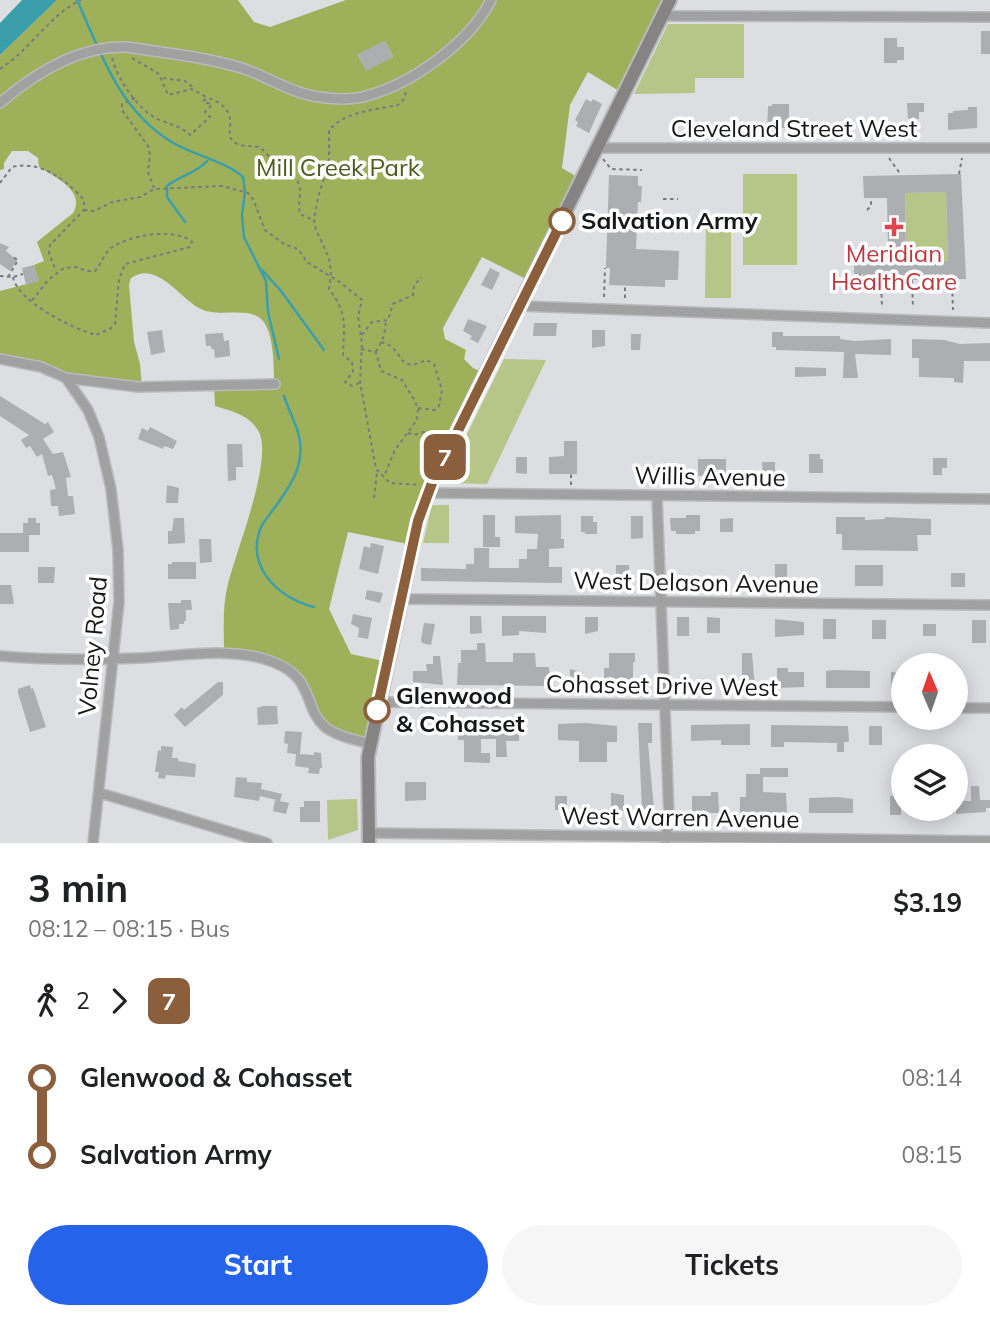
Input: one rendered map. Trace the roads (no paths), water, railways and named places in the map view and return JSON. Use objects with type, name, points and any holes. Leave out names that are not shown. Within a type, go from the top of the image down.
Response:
[{"type":"main road","points":[[369,838],[367,773],[371,744],[424,489],[600,153],[670,0]]},
{"type":"street","points":[[0,103],[41,72],[106,47],[127,47],[229,64],[301,93],[331,99],[355,98],[372,94],[418,72],[452,48],[480,19],[491,0]]},
{"type":"street","points":[[662,16],[990,17]]},
{"type":"street","name":"Cleveland Street West","points":[[600,153],[990,148]]},
{"type":"street","points":[[520,306],[990,323]]},
{"type":"street","points":[[0,359],[41,367],[66,378],[138,387],[275,384]]},
{"type":"street","name":"Volney Road","points":[[66,378],[90,415],[101,443],[118,547],[120,583],[115,659],[93,843]]},
{"type":"street","name":"Willis Avenue","points":[[424,489],[657,496],[990,499]]},
{"type":"street","points":[[657,496],[669,817],[665,840]]},
{"type":"street","name":"West Delason Avenue","points":[[402,599],[990,605]]},
{"type":"street","points":[[0,656],[115,659],[247,655],[286,668],[302,683],[326,728],[371,744]]},
{"type":"street","name":"Cohasset Drive West","points":[[379,702],[891,708]]},
{"type":"street","points":[[968,708],[990,708]]},
{"type":"street","points":[[100,793],[267,843]]},
{"type":"street","name":"West Warren Avenue","points":[[369,838],[990,841]]},
{"type":"water","points":[[22,0],[57,0],[0,55],[0,23]]},
{"type":"waterway","points":[[77,0],[113,78],[124,96],[152,128],[170,141],[226,166],[243,177],[244,237],[266,281],[268,312],[279,359]]},
{"type":"waterway","points":[[185,222],[167,197],[167,186],[207,161]]},
{"type":"waterway","points":[[262,270],[281,291],[324,350]]},
{"type":"waterway","points":[[284,396],[298,432],[300,458],[292,482],[262,525],[257,553],[267,578],[277,588],[300,603],[314,607]]},
{"type":"place","name":"Salvation Army","points":[[562,221]]},
{"type":"place","name":"Meridian HealthCare","points":[[894,227]]},
{"type":"place","name":"Glenwood & Cohasset","points":[[377,710]]},
{"type":"park label","name":"Mill Creek Park","points":[[338,168]]}]
